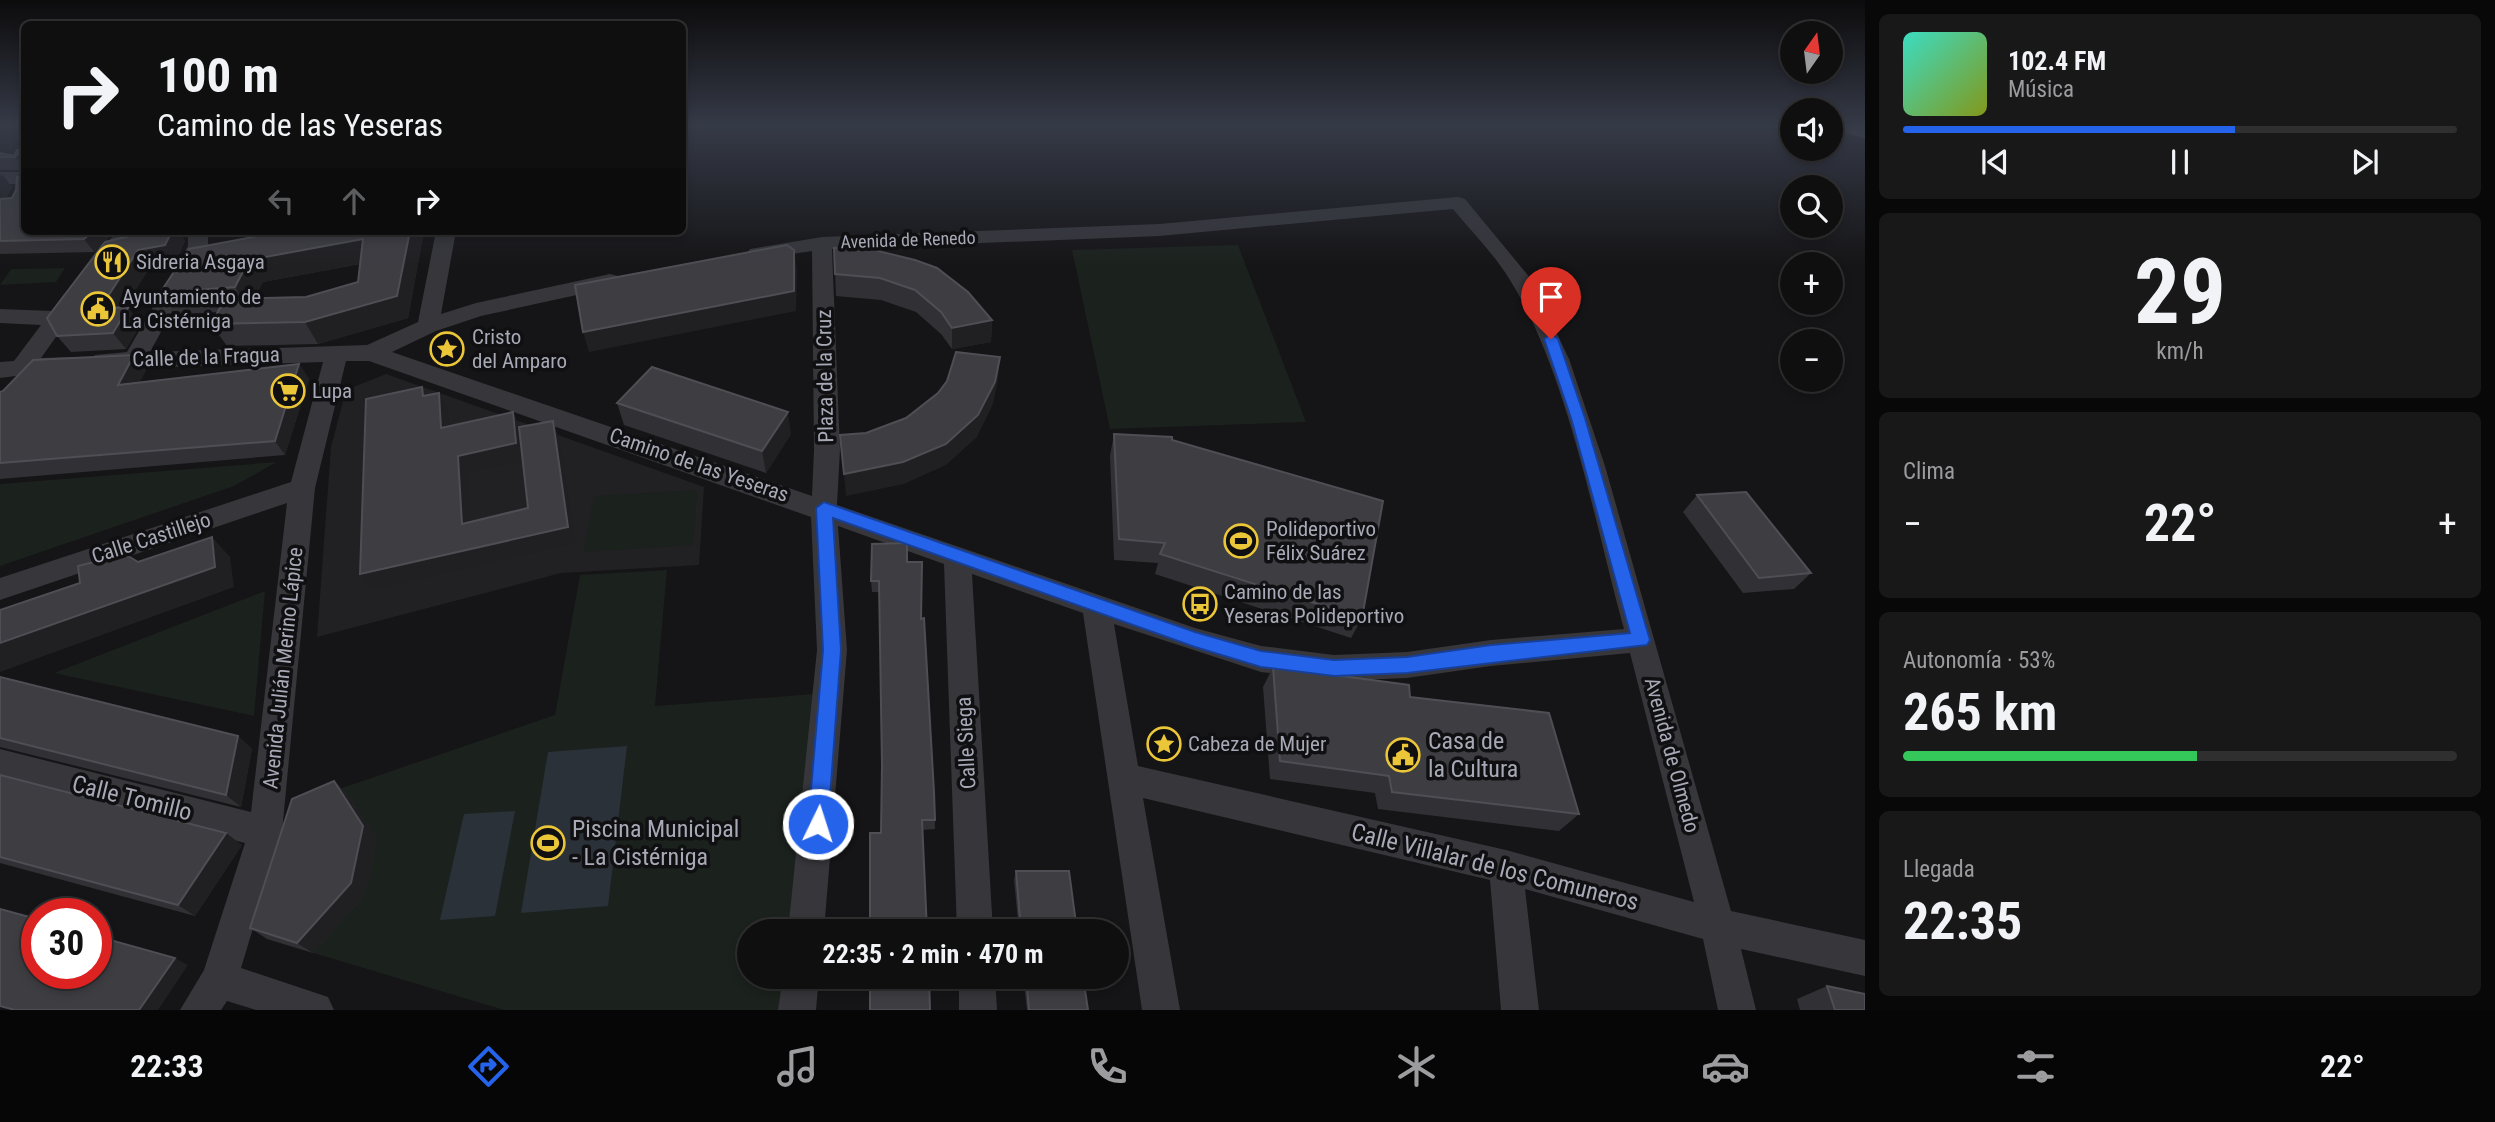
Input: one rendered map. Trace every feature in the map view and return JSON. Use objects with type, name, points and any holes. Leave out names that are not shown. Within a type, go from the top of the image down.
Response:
[{"type":"street","points":[[0,178],[21,187]]},
{"type":"street","name":"Avenida de Renedo","points":[[733,257],[822,243],[1158,230],[1458,203]]},
{"type":"street","name":"Avenida de Olmedo","points":[[1458,203],[1525,287],[1551,339],[1578,418],[1641,640],[1719,926],[1737,1010]]},
{"type":"street","points":[[135,359],[198,246],[192,235]]},
{"type":"street","points":[[428,326],[445,235]]},
{"type":"street","points":[[23,365],[97,265],[137,237]]},
{"type":"street","name":"Plaza de la Cruz","points":[[822,243],[827,450],[824,508]]},
{"type":"street","points":[[188,264],[215,259]]},
{"type":"street","points":[[371,353],[428,326],[476,310],[630,276]]},
{"type":"street","points":[[0,316],[57,318]]},
{"type":"street","name":"Avenida Julián Merino Lápice","points":[[199,1010],[219,980],[265,832],[302,488],[337,353]]},
{"type":"street","name":"Camino de las Yeseras","points":[[371,353],[1261,659],[1334,668],[1407,665],[1491,653],[1641,640]]},
{"type":"street","name":"Calle de la Fragua","points":[[0,370],[23,365],[135,359],[371,353]]},
{"type":"street","name":"Calle Castillejo","points":[[0,589],[302,488]]},
{"type":"street","points":[[807,919],[816,849],[832,650],[824,508]]},
{"type":"street","name":"Calle Siega","points":[[957,555],[974,919]]},
{"type":"street","points":[[1096,604],[1161,1010]]},
{"type":"street","name":"Calle Tomillo","points":[[0,764],[265,832]]},
{"type":"street","name":"Calle Villalar de los Comuneros","points":[[1124,778],[1506,867],[1719,926],[1865,958]]},
{"type":"street","points":[[1506,867],[1520,1010]]},
{"type":"street","points":[[219,980],[315,1010]]},
{"type":"street","points":[[797,1010],[799,989]]},
{"type":"street","points":[[977,989],[978,1010]]},
{"type":"shaded area","points":[[1238,245],[1306,422],[1110,429],[1072,250]]},
{"type":"shaded area","points":[[65,268],[56,282],[0,285],[11,269]]},
{"type":"shaded area","points":[[386,374],[704,487],[699,565],[561,573],[317,637],[331,447],[346,390]]},
{"type":"shaded area","points":[[277,462],[234,486],[0,566],[0,484]]},
{"type":"shaded area","points":[[697,490],[693,545],[584,552],[594,496]]},
{"type":"shaded area","name":"Piscina Municipal - La Cistérniga","points":[[667,570],[655,706],[814,694],[792,919],[737,919],[737,989],[785,989],[783,1010],[504,1010],[267,939],[307,812],[307,800],[555,715],[580,575]]},
{"type":"shaded area","points":[[265,591],[254,716],[54,673]]},
{"type":"shaded area","points":[[627,746],[608,906],[521,913],[548,752]]},
{"type":"shaded area","points":[[515,811],[495,916],[440,920],[464,814]]},
{"type":"building","points":[[17,177],[21,177],[21,235],[88,235],[84,239],[0,241],[0,199],[12,198]]},
{"type":"building","points":[[134,235],[170,235],[165,245],[138,250],[101,307],[128,308],[113,333],[57,336],[47,318],[105,242]]},
{"type":"building","points":[[264,235],[409,235],[397,296],[305,322],[211,324],[225,299],[306,297],[358,282],[363,239],[249,260],[235,287],[160,293],[189,249]]},
{"type":"building","points":[[787,245],[794,250],[794,291],[583,332],[575,285]]},
{"type":"building","points":[[834,248],[874,250],[937,268],[968,292],[992,320],[952,328],[941,312],[915,290],[880,278],[835,274]]},
{"type":"building","points":[[956,352],[1000,357],[995,382],[978,415],[946,444],[903,462],[844,474],[840,435],[866,433],[906,418],[938,393],[947,381]]},
{"type":"building","points":[[134,355],[118,385],[299,364],[275,441],[0,463],[0,392],[33,360]]},
{"type":"building","points":[[652,367],[788,412],[762,451],[617,403]]},
{"type":"building","points":[[422,387],[423,396],[439,393],[441,428],[513,412],[516,443],[458,456],[462,524],[528,508],[519,427],[553,421],[568,527],[360,574],[366,399]]},
{"type":"building","name":"Polideportivo Félix Suárez","points":[[1114,434],[1172,437],[1172,440],[1383,501],[1362,618],[1160,554],[1165,543],[1119,539]]},
{"type":"building","points":[[1746,492],[1811,573],[1759,578],[1697,495]]},
{"type":"building","points":[[212,537],[215,567],[0,643],[0,610],[80,583],[78,566],[98,561],[111,551],[120,551],[138,562]]},
{"type":"building","points":[[907,543],[907,562],[922,562],[921,619],[924,618],[935,820],[922,820],[926,919],[870,919],[870,833],[881,833],[882,765],[879,581],[871,581],[872,544]]},
{"type":"building","name":"Casa de la Cultura","points":[[1273,667],[1409,685],[1410,697],[1549,713],[1579,814],[1392,792],[1389,776],[1280,761]]},
{"type":"building","points":[[0,677],[238,736],[226,795],[0,738]]},
{"type":"building","points":[[0,775],[226,833],[178,905],[0,857]]},
{"type":"building","points":[[334,781],[363,826],[351,883],[297,943],[250,928],[292,799]]},
{"type":"building","points":[[1016,871],[1069,871],[1075,919],[1020,919]]},
{"type":"building","points":[[0,909],[21,915],[21,989],[112,989],[112,940],[175,958],[139,1010],[15,1010],[0,1006]]},
{"type":"building","points":[[1827,986],[1865,994],[1865,1010],[1835,1010]]},
{"type":"building","points":[[870,989],[929,989],[930,1010],[870,1010]]},
{"type":"building","points":[[1027,989],[1085,989],[1088,1010],[1029,1010]]},
{"type":"place","name":"Sidreria Asgaya","points":[[112,262]]},
{"type":"place","name":"Ayuntamiento de La Cistérniga","points":[[98,309]]},
{"type":"place","name":"Cristo del Amparo","points":[[447,349]]},
{"type":"place","name":"Lupa","points":[[288,391]]},
{"type":"place","name":"Polideportivo Félix Suárez","points":[[1241,541]]},
{"type":"place","name":"Camino de las Yeseras Polideportivo","points":[[1200,604]]},
{"type":"place","name":"Cabeza de Mujer","points":[[1164,744]]},
{"type":"place","name":"Casa de la Cultura","points":[[1403,755]]},
{"type":"place","name":"Piscina Municipal - La Cistérniga","points":[[548,843]]},
{"type":"route","points":[[818,824],[832,650],[824,508],[1195,639],[1261,659],[1334,668],[1407,665],[1491,653],[1641,640],[1578,418],[1551,339]]}]
